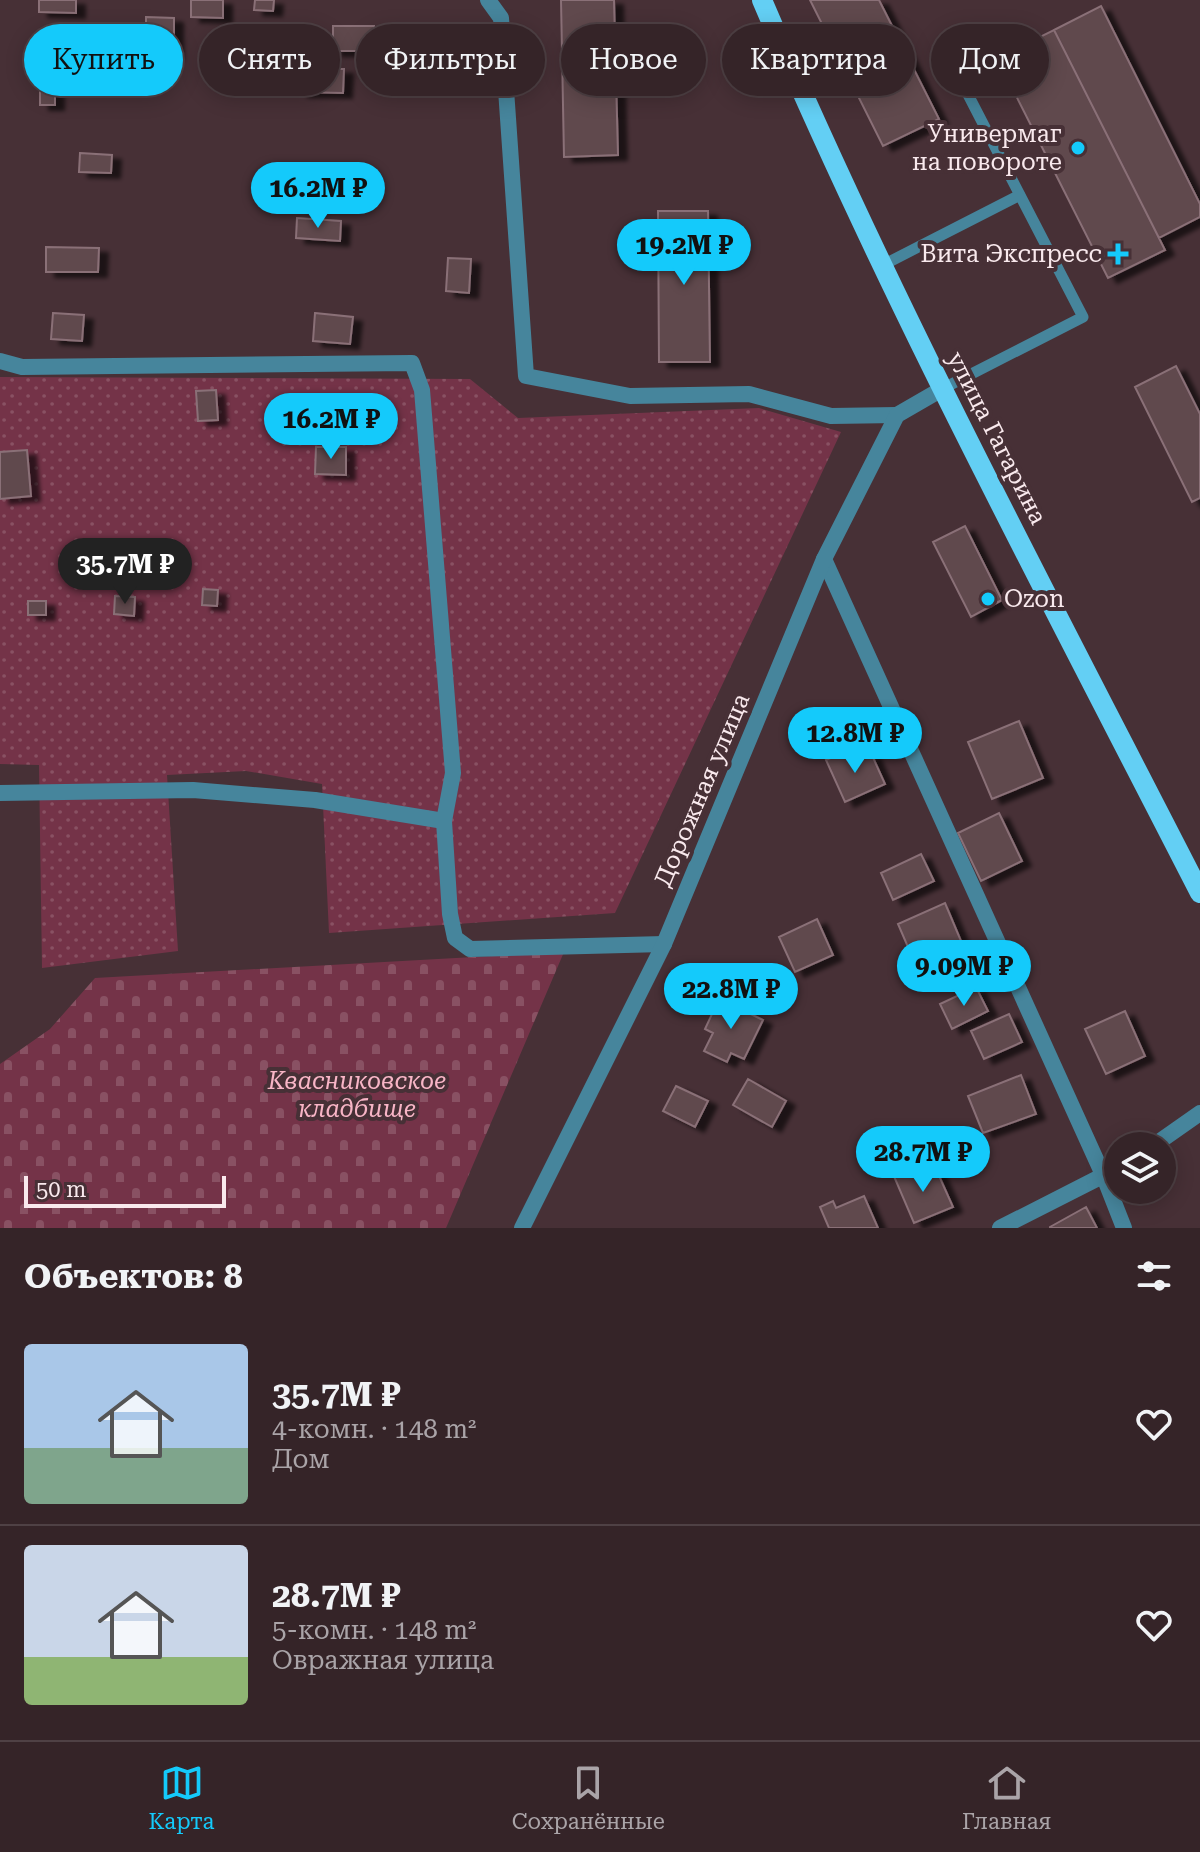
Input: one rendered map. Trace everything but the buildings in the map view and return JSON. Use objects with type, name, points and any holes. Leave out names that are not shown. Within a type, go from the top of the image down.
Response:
[{"type":"main road","name":"улица Гагарина","points":[[762,0],[815,124],[942,389],[1200,893]]},
{"type":"street","points":[[488,0],[501,18],[526,376],[630,396],[749,394],[831,416],[897,415],[942,389]]},
{"type":"street","points":[[0,361],[22,367],[412,363],[422,390],[453,773],[444,821],[450,914],[455,938],[470,949],[664,944]]},
{"type":"street","name":"Дорожная улица","points":[[522,1228],[664,944],[824,559],[897,415]]},
{"type":"street","points":[[824,559],[1104,1157]]},
{"type":"street","points":[[0,793],[193,790],[315,800],[444,821]]},
{"type":"street","points":[[1173,1132],[1200,1113]]},
{"type":"street","points":[[1000,1228],[1104,1176]]},
{"type":"street","points":[[1118,1204],[1124,1228]]},
{"type":"lane","points":[[942,389],[1083,317],[969,96]]},
{"type":"lane","points":[[883,265],[1020,195]]},
{"type":"green space","points":[[0,377],[470,379],[518,418],[759,408],[841,432],[615,913],[329,933],[322,784],[246,771],[167,775],[178,951],[42,968],[39,765],[0,764]]},
{"type":"green space","name":"Квасниковское кладбище","points":[[564,952],[446,1228],[0,1228],[0,1064],[50,1029],[95,978]]},
{"type":"place","name":"Универмаг на повороте","points":[[1078,148]]},
{"type":"place","name":"Вита Экспресс","points":[[1118,254]]},
{"type":"place","name":"Ozon","points":[[988,599]]}]
